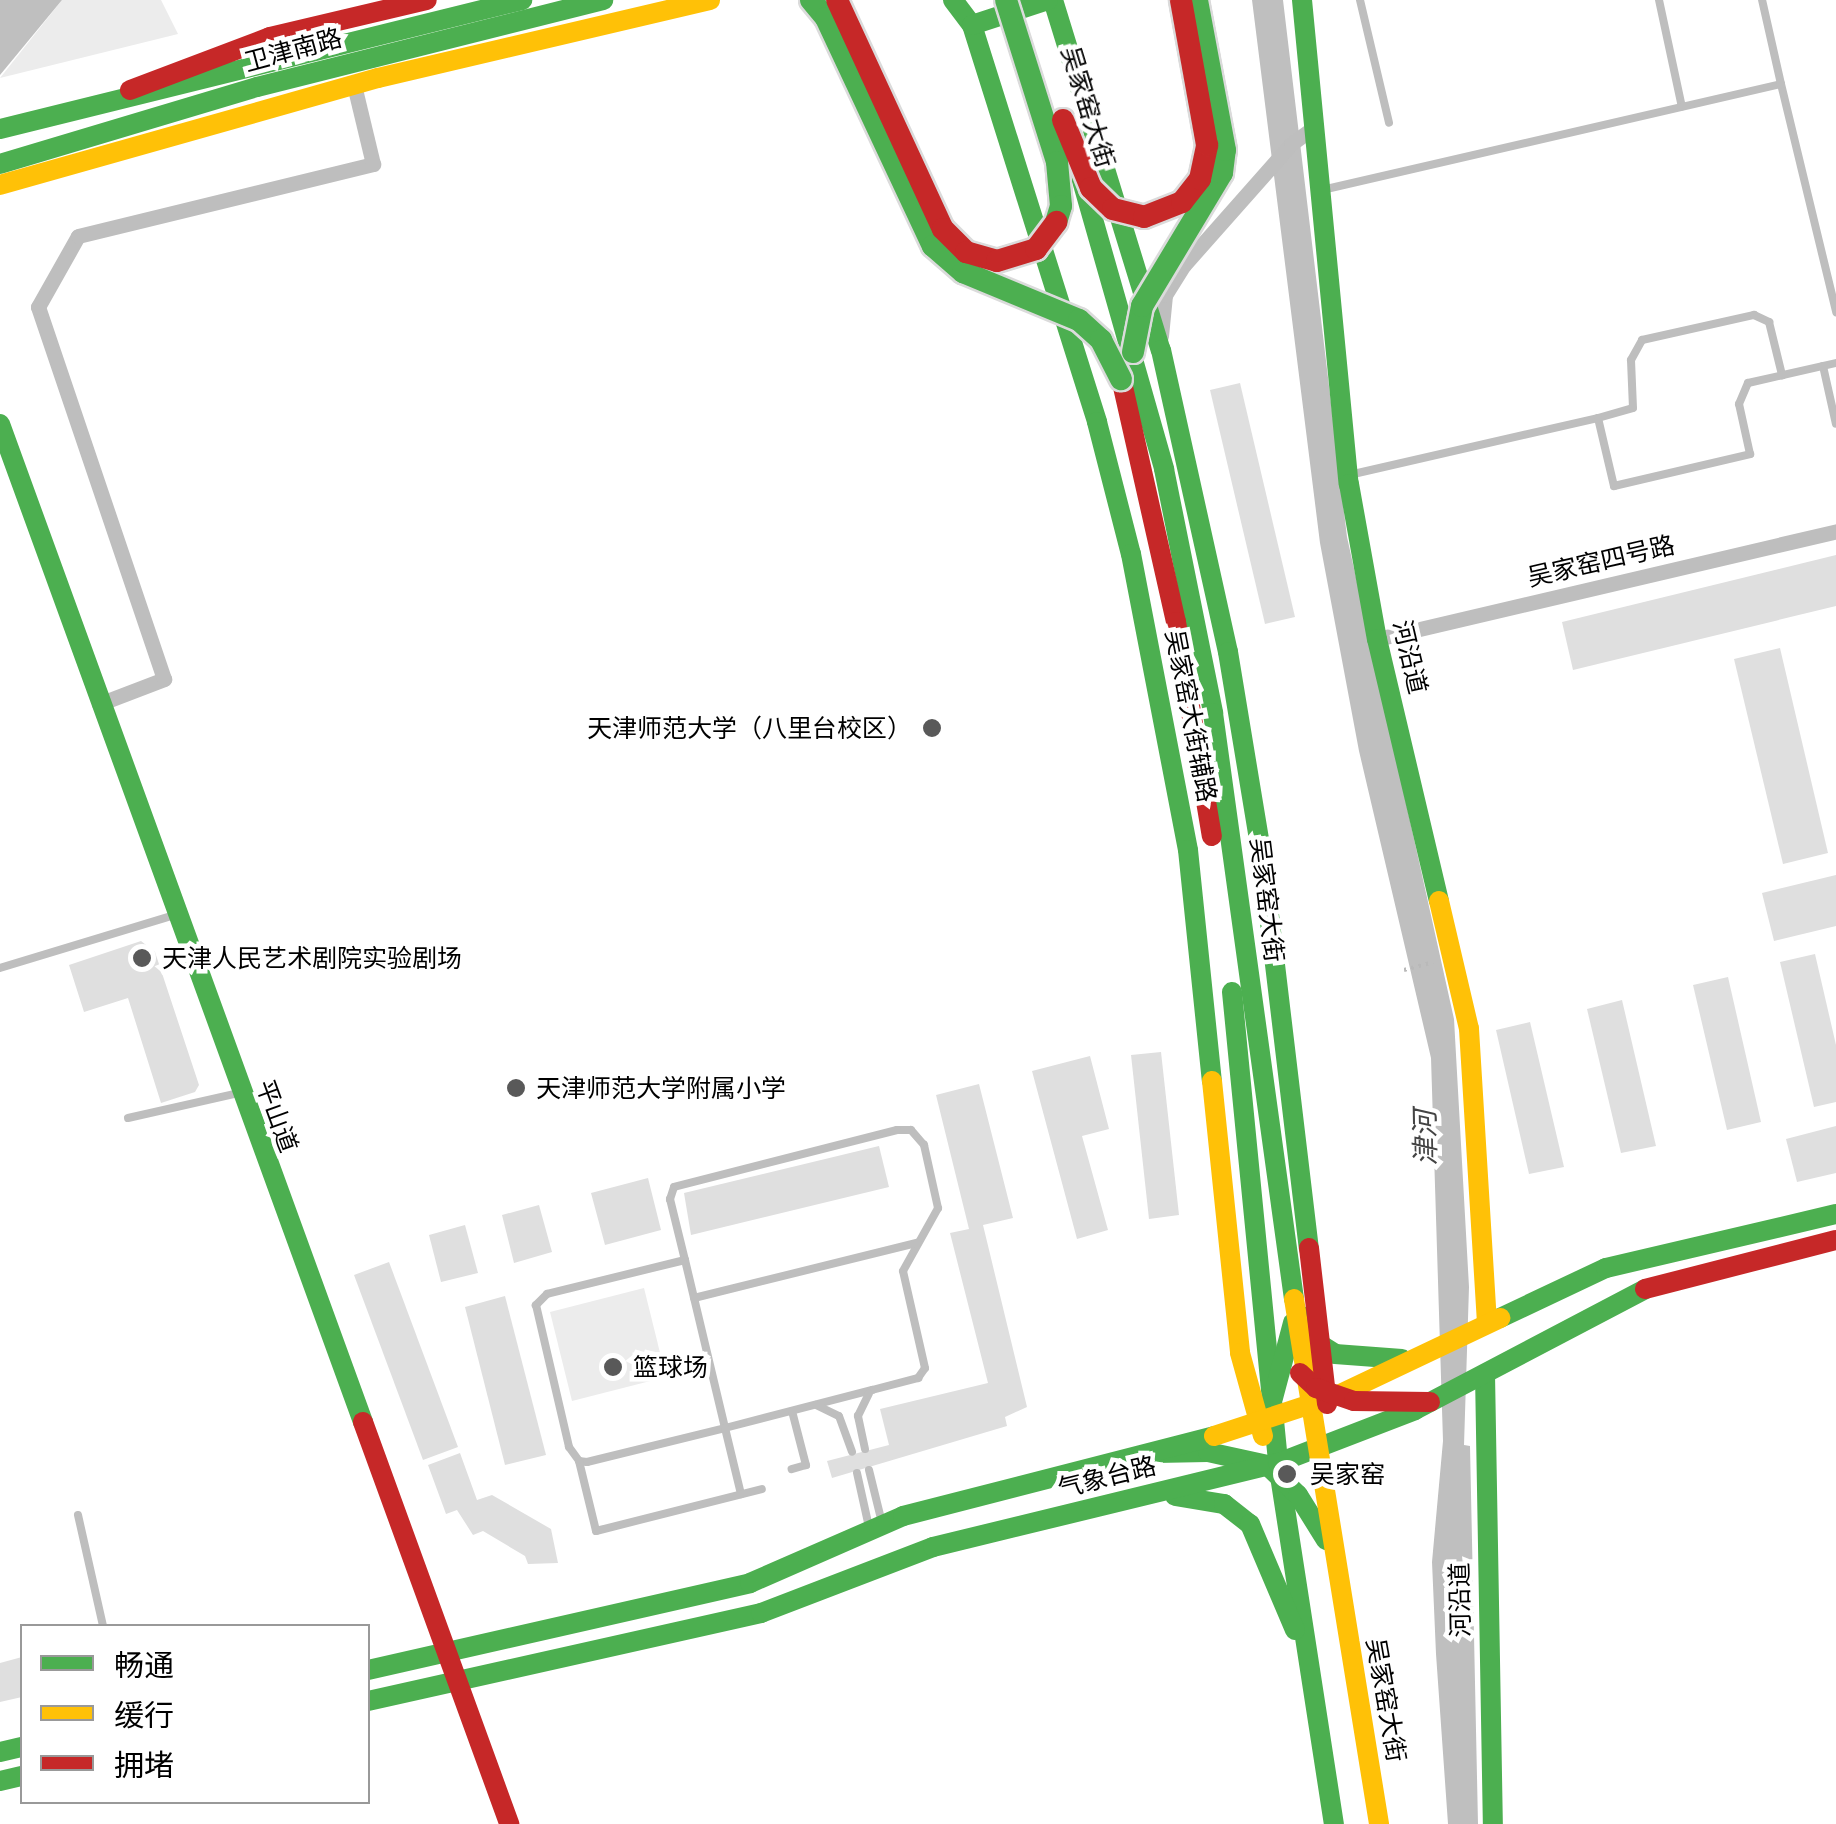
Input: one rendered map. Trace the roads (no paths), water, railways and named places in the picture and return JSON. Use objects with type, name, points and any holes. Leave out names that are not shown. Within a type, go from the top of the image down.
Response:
[{"type":"main road","points":[[116,99],[196,60],[427,0]]},
{"type":"main road","name":"卫津南路","points":[[10,126],[116,99],[343,65],[522,0]]},
{"type":"main road","name":"卫津南路","points":[[0,164],[343,65],[602,0]]},
{"type":"main road","points":[[0,185],[67,170],[343,65],[710,0]]},
{"type":"main road","points":[[811,0],[834,34],[933,246],[963,272],[1079,320],[1101,340],[1121,378]]},
{"type":"main road","points":[[836,0],[914,174],[943,229],[966,252],[1012,260],[1051,236],[1061,206],[1064,153]]},
{"type":"main road","name":"吴家窑大街辅路","points":[[953,0],[972,24],[1097,422],[1168,728],[1188,850],[1240,1352],[1268,1415]]},
{"type":"main road","name":"吴家窑大街","points":[[1006,0],[1133,352],[1164,469],[1213,713],[1248,1049],[1252,1184],[1268,1415],[1334,1824]]},
{"type":"main road","name":"吴家窑大街","points":[[1026,0],[1121,378],[1199,751],[1306,1381],[1326,1399],[1318,1450],[1379,1824]]},
{"type":"main road","points":[[972,24],[1050,0]]},
{"type":"main road","name":"吴家窑大街辅路","points":[[1050,0],[1161,350],[1224,635],[1254,808],[1323,1347],[1326,1399]]},
{"type":"main road","points":[[1064,153],[1114,208],[1144,217],[1162,213],[1193,189],[1207,145],[1181,0]]},
{"type":"main road","points":[[1133,352],[1142,306],[1222,174],[1225,150],[1197,0]]},
{"type":"main road","name":"河沿道","points":[[1302,0],[1348,476],[1377,639],[1469,1029],[1481,1324]]},
{"type":"main road","points":[[0,172],[24,177]]},
{"type":"main road","name":"平山道","points":[[0,424],[174,915],[509,1824]]},
{"type":"main road","points":[[1252,1184],[1270,1244],[1288,1354],[1306,1381]]},
{"type":"main road","name":"气象台路","points":[[370,1670],[750,1583],[875,1526],[1156,1453],[1326,1399],[1606,1268],[1836,1214]]},
{"type":"main road","name":"气象台路","points":[[370,1701],[762,1614],[885,1562],[1275,1468],[1430,1402],[1654,1284],[1836,1240]]},
{"type":"main road","points":[[1292,1286],[1306,1330],[1323,1347],[1358,1361],[1416,1357]]},
{"type":"main road","points":[[1152,1495],[1225,1454],[1268,1415],[1288,1354],[1292,1286]]},
{"type":"main road","name":"河沿道","points":[[1481,1377],[1494,1824]]},
{"type":"main road","points":[[1326,1399],[1430,1402]]},
{"type":"main road","points":[[1156,1453],[1225,1454],[1275,1468],[1317,1521],[1336,1564]]},
{"type":"main road","points":[[1152,1495],[1208,1498],[1250,1524],[1308,1666]]},
{"type":"street","points":[[99,704],[164,679],[38,308],[78,236],[373,164],[343,65]]},
{"type":"street","points":[[1161,350],[1165,295],[1266,171],[1316,126]]},
{"type":"street","name":"吴家窑四号路","points":[[1377,639],[1836,532]]},
{"type":"lane","points":[[1360,0],[1389,123]]},
{"type":"lane","points":[[1659,0],[1682,107]]},
{"type":"lane","points":[[1762,0],[1836,312]]},
{"type":"lane","points":[[1322,190],[1782,84]]},
{"type":"lane","points":[[1348,476],[1634,408],[1631,360],[1642,340],[1754,314],[1769,322],[1782,375]]},
{"type":"lane","points":[[1598,418],[1614,486],[1750,454],[1740,395],[1748,383],[1836,363]]},
{"type":"lane","points":[[1823,366],[1836,424]]},
{"type":"lane","points":[[0,968],[174,915]]},
{"type":"lane","points":[[128,1118],[239,1093]]},
{"type":"lane","points":[[579,1462],[725,1428],[918,1378],[925,1368],[904,1270],[938,1208],[924,1145],[910,1130],[896,1130],[679,1183],[670,1199],[725,1428],[742,1494]]},
{"type":"lane","points":[[694,1298],[916,1243]]},
{"type":"lane","points":[[685,1260],[547,1294],[536,1305],[568,1447],[579,1462],[596,1531],[762,1489]]},
{"type":"lane","points":[[865,1449],[858,1408],[872,1390]]},
{"type":"lane","points":[[816,1404],[839,1416],[852,1452]]},
{"type":"lane","points":[[792,1410],[806,1465],[792,1469]]},
{"type":"lane","points":[[869,1470],[875,1526]]},
{"type":"lane","points":[[856,1473],[875,1526]]},
{"type":"lane","points":[[78,1515],[103,1624]]},
{"type":"place","name":"天津师范大学（八里台校区）","points":[[932,728]]},
{"type":"place","name":"天津人民艺术剧院实验剧场","points":[[142,958]]},
{"type":"place","name":"天津师范大学附属小学","points":[[516,1088]]},
{"type":"place","name":"篮球场","points":[[613,1367]]},
{"type":"place","name":"吴家窑","points":[[1287,1474]]},
{"type":"water label","name":"津河","points":[[1425,1138]]}]
